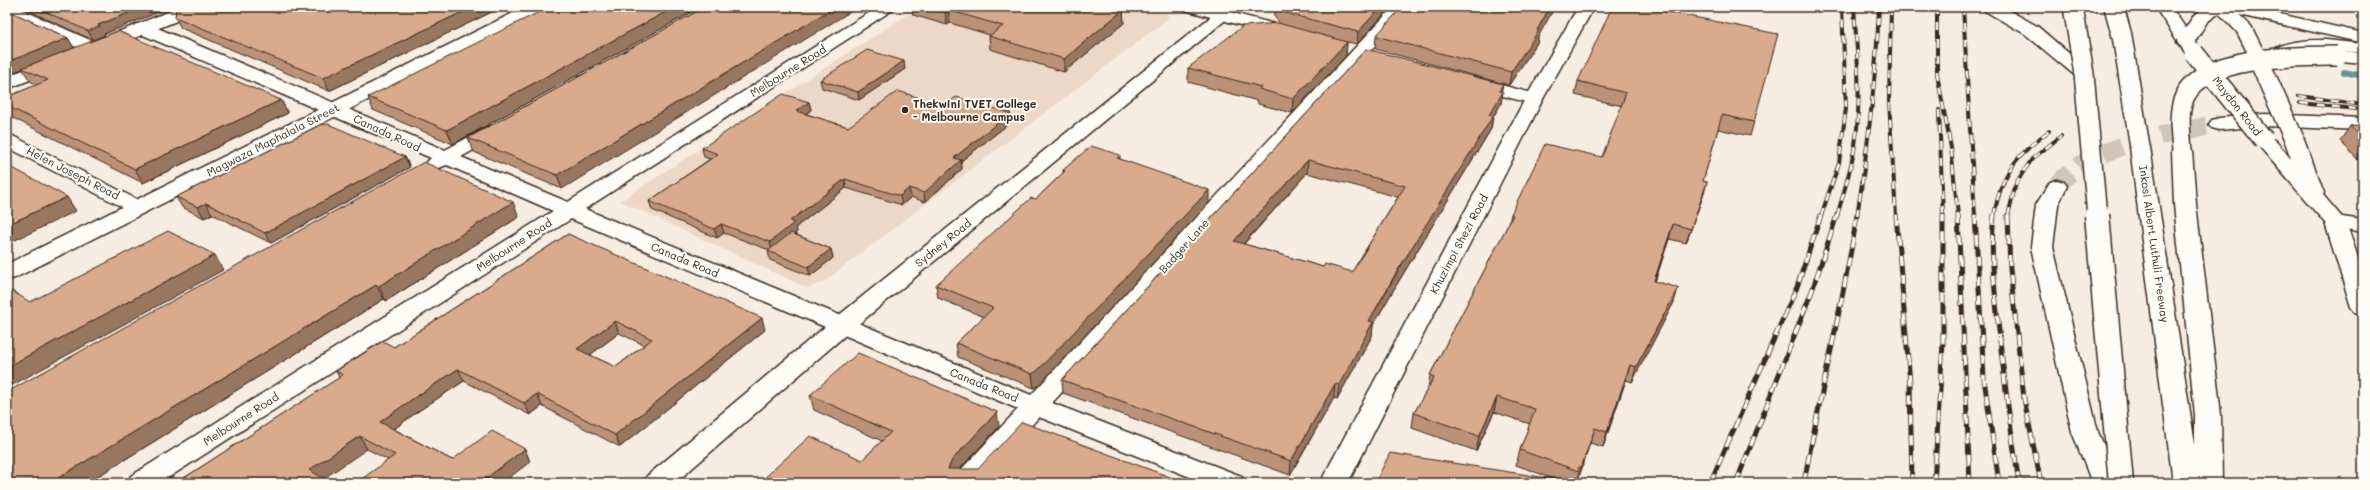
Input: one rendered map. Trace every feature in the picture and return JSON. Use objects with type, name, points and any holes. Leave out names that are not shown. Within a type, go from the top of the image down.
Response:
[{"type":"main road","points":[[7,84],[195,7]]},
{"type":"main road","name":"Magwaza Maphalala Street","points":[[7,273],[538,7]]},
{"type":"main road","name":"Khuzimpi Shezi Road","points":[[1334,483],[1534,99],[1586,7]]},
{"type":"main road","points":[[1991,7],[2031,30],[2084,74]]},
{"type":"main road","points":[[2073,7],[2084,74],[2103,264],[2121,483]]},
{"type":"main road","name":"Inkosi Albert Luthuli Freeway","points":[[2114,7],[2122,36],[2140,147],[2186,477]]},
{"type":"main road","name":"Maydon Road","points":[[2163,7],[2190,47],[2264,140],[2335,222],[2363,307]]},
{"type":"main road","points":[[2190,47],[2200,19],[2217,7]]},
{"type":"main road","name":"Maydon Road","points":[[2221,7],[2244,30],[2266,73],[2294,139],[2317,202]]},
{"type":"main road","points":[[2226,7],[2363,38]]},
{"type":"main road","name":"Sydney Road","points":[[657,483],[841,326],[1228,11]]},
{"type":"main road","points":[[2266,73],[2272,60],[2283,51],[2300,47],[2325,46],[2363,48]]},
{"type":"main road","points":[[2208,483],[2208,415],[2185,204],[2181,124],[2183,103],[2188,91],[2207,75],[2240,64],[2301,56],[2363,58]]},
{"type":"main road","points":[[2219,124],[2264,120],[2363,124]]},
{"type":"main road","points":[[2056,186],[2047,205],[2042,247],[2086,432],[2106,483]]},
{"type":"street","name":"Melbourne Road","points":[[140,483],[889,7]]},
{"type":"street","points":[[1192,7],[1228,11],[1299,36]]},
{"type":"street","name":"Badger Lane","points":[[964,483],[1037,406],[1402,7]]},
{"type":"street","points":[[9,8],[93,48]]},
{"type":"street","name":"Canada Road","points":[[142,28],[334,108],[444,159],[841,326],[1037,406],[1232,483]]},
{"type":"street","points":[[1458,79],[1534,99]]},
{"type":"street","points":[[417,174],[514,120]]},
{"type":"street","name":"Helen Joseph Road","points":[[7,139],[139,208]]},
{"type":"street","points":[[2335,222],[2363,226]]},
{"type":"shaded area","name":"Thekwini TVET College - Melbourne Campus","points":[[919,7],[1156,7],[1166,10],[1169,18],[822,283],[807,288],[620,201]]},
{"type":"building","points":[[35,7],[143,7],[98,25],[100,26],[88,31]]},
{"type":"building","points":[[180,7],[473,7],[323,78],[175,17],[176,9]]},
{"type":"building","points":[[549,7],[675,7],[447,130],[368,97]]},
{"type":"building","points":[[705,7],[835,7],[557,175],[468,138]]},
{"type":"building","points":[[927,7],[1112,7],[1123,10],[1064,59],[989,36],[1003,26],[948,10],[945,12]]},
{"type":"building","points":[[1278,7],[1381,7],[1358,32],[1282,12]]},
{"type":"building","points":[[1402,7],[1550,7],[1537,30],[1539,30],[1511,72],[1376,36]]},
{"type":"building","points":[[1612,7],[1644,7],[1778,34],[1754,122],[1722,115],[1703,181],[1707,182],[1691,229],[1673,224],[1654,281],[1678,288],[1636,367],[1630,365],[1607,432],[1595,428],[1581,468],[1579,467],[1578,471],[1520,450],[1535,409],[1497,397],[1479,436],[1414,413],[1434,377],[1430,375],[1513,215],[1511,214],[1545,144],[1602,157],[1626,93],[1578,81]]},
{"type":"building","points":[[7,10],[68,38],[7,62]]},
{"type":"building","points":[[1278,23],[1347,42],[1293,99],[1259,89],[1261,87],[1188,68],[1243,26]]},
{"type":"building","points":[[118,31],[281,100],[135,169],[7,106],[7,97],[48,80],[22,68]]},
{"type":"building","points":[[1366,49],[1503,84],[1499,91],[1503,92],[1489,115],[1493,116],[1395,275],[1369,321],[1373,322],[1339,385],[1335,384],[1291,461],[1062,380]],"holes":[[[1308,160],[1405,186],[1352,272],[1325,264],[1323,267],[1234,241]]]},
{"type":"building","points":[[867,50],[904,61],[858,92],[820,80]]},
{"type":"building","points":[[898,91],[944,106],[956,97],[1010,113],[954,158],[961,160],[924,193],[909,188],[900,196],[845,179],[790,221],[794,223],[770,242],[721,224],[714,229],[649,201],[718,154],[702,148],[783,94],[809,102],[796,111],[848,127]]},
{"type":"building","points":[[328,124],[405,157],[265,233],[206,203],[198,207],[176,197],[320,125]]},
{"type":"building","points":[[2350,126],[2363,127],[2363,140]]},
{"type":"building","points":[[1091,146],[1120,155],[1117,158],[1209,190],[1037,371],[1032,374],[956,343],[993,308],[936,285],[1031,198],[1036,199],[1065,171],[1063,170]]},
{"type":"building","points":[[424,162],[513,202],[379,286],[376,285],[50,483],[7,483],[7,392]]},
{"type":"building","points":[[7,165],[67,197],[7,225]]},
{"type":"building","points":[[168,231],[215,255],[7,367],[7,288],[30,302]]},
{"type":"building","points":[[791,233],[831,249],[808,267],[768,251]]},
{"type":"building","points":[[568,234],[762,318],[615,435],[537,394],[524,403],[458,369],[380,422],[452,460],[492,431],[525,449],[480,483],[356,483],[395,455],[360,436],[309,470],[332,483],[181,483],[187,480],[184,478],[343,375],[336,371],[383,341],[394,347]],"holes":[[[615,321],[652,339],[616,367],[577,349]]]},
{"type":"building","points":[[858,353],[997,412],[952,460],[948,469],[978,469],[1022,422],[1186,483],[759,483],[810,436],[862,460],[891,432],[810,395]]},
{"type":"building","points":[[1390,453],[1572,482],[1572,483],[1375,483]]},
{"type":"waterway","points":[[2344,72],[2363,76]]},
{"type":"tunnel","points":[[2057,186],[2071,172],[2088,161],[2109,151],[2155,137],[2219,124]]},
{"type":"railway","points":[[1821,216],[1839,163],[1846,108],[1842,7]]},
{"type":"railway","points":[[1837,216],[1851,163],[1857,128],[1859,93],[1854,7]]},
{"type":"railway","points":[[1857,216],[1871,112],[1879,7]]},
{"type":"railway","points":[[1891,7],[1889,101],[1896,216]]},
{"type":"railway","points":[[1937,7],[1937,74],[1951,148],[1958,216]]},
{"type":"railway","points":[[1963,7],[1975,216]]},
{"type":"railway","points":[[2299,96],[2363,105]]},
{"type":"railway","points":[[2300,103],[2356,109]]},
{"type":"railway","points":[[1939,110],[1943,216]]},
{"type":"railway","points":[[1994,216],[2001,189],[2011,167],[2027,149],[2049,131]]},
{"type":"railway","points":[[2008,216],[2016,183],[2032,159],[2061,136]]},
{"type":"railway","points":[[1710,483],[1797,287],[1821,215]]},
{"type":"railway","points":[[1736,483],[1812,291],[1837,215]]},
{"type":"railway","points":[[1804,483],[1845,282],[1857,215]]},
{"type":"railway","points":[[1896,215],[1910,383],[1912,483]]},
{"type":"railway","points":[[1958,215],[1970,483]]},
{"type":"railway","points":[[1975,215],[1984,379],[1999,483]]},
{"type":"railway","points":[[1994,215],[1992,251],[1996,301],[2007,398],[2019,483]]},
{"type":"railway","points":[[1934,483],[1943,343],[1943,216]]},
{"type":"railway","points":[[2008,216],[2010,269],[2024,399],[2041,483]]},
{"type":"place","name":"Thekwini TVET College - Melbourne Campus","points":[[905,110]]}]
